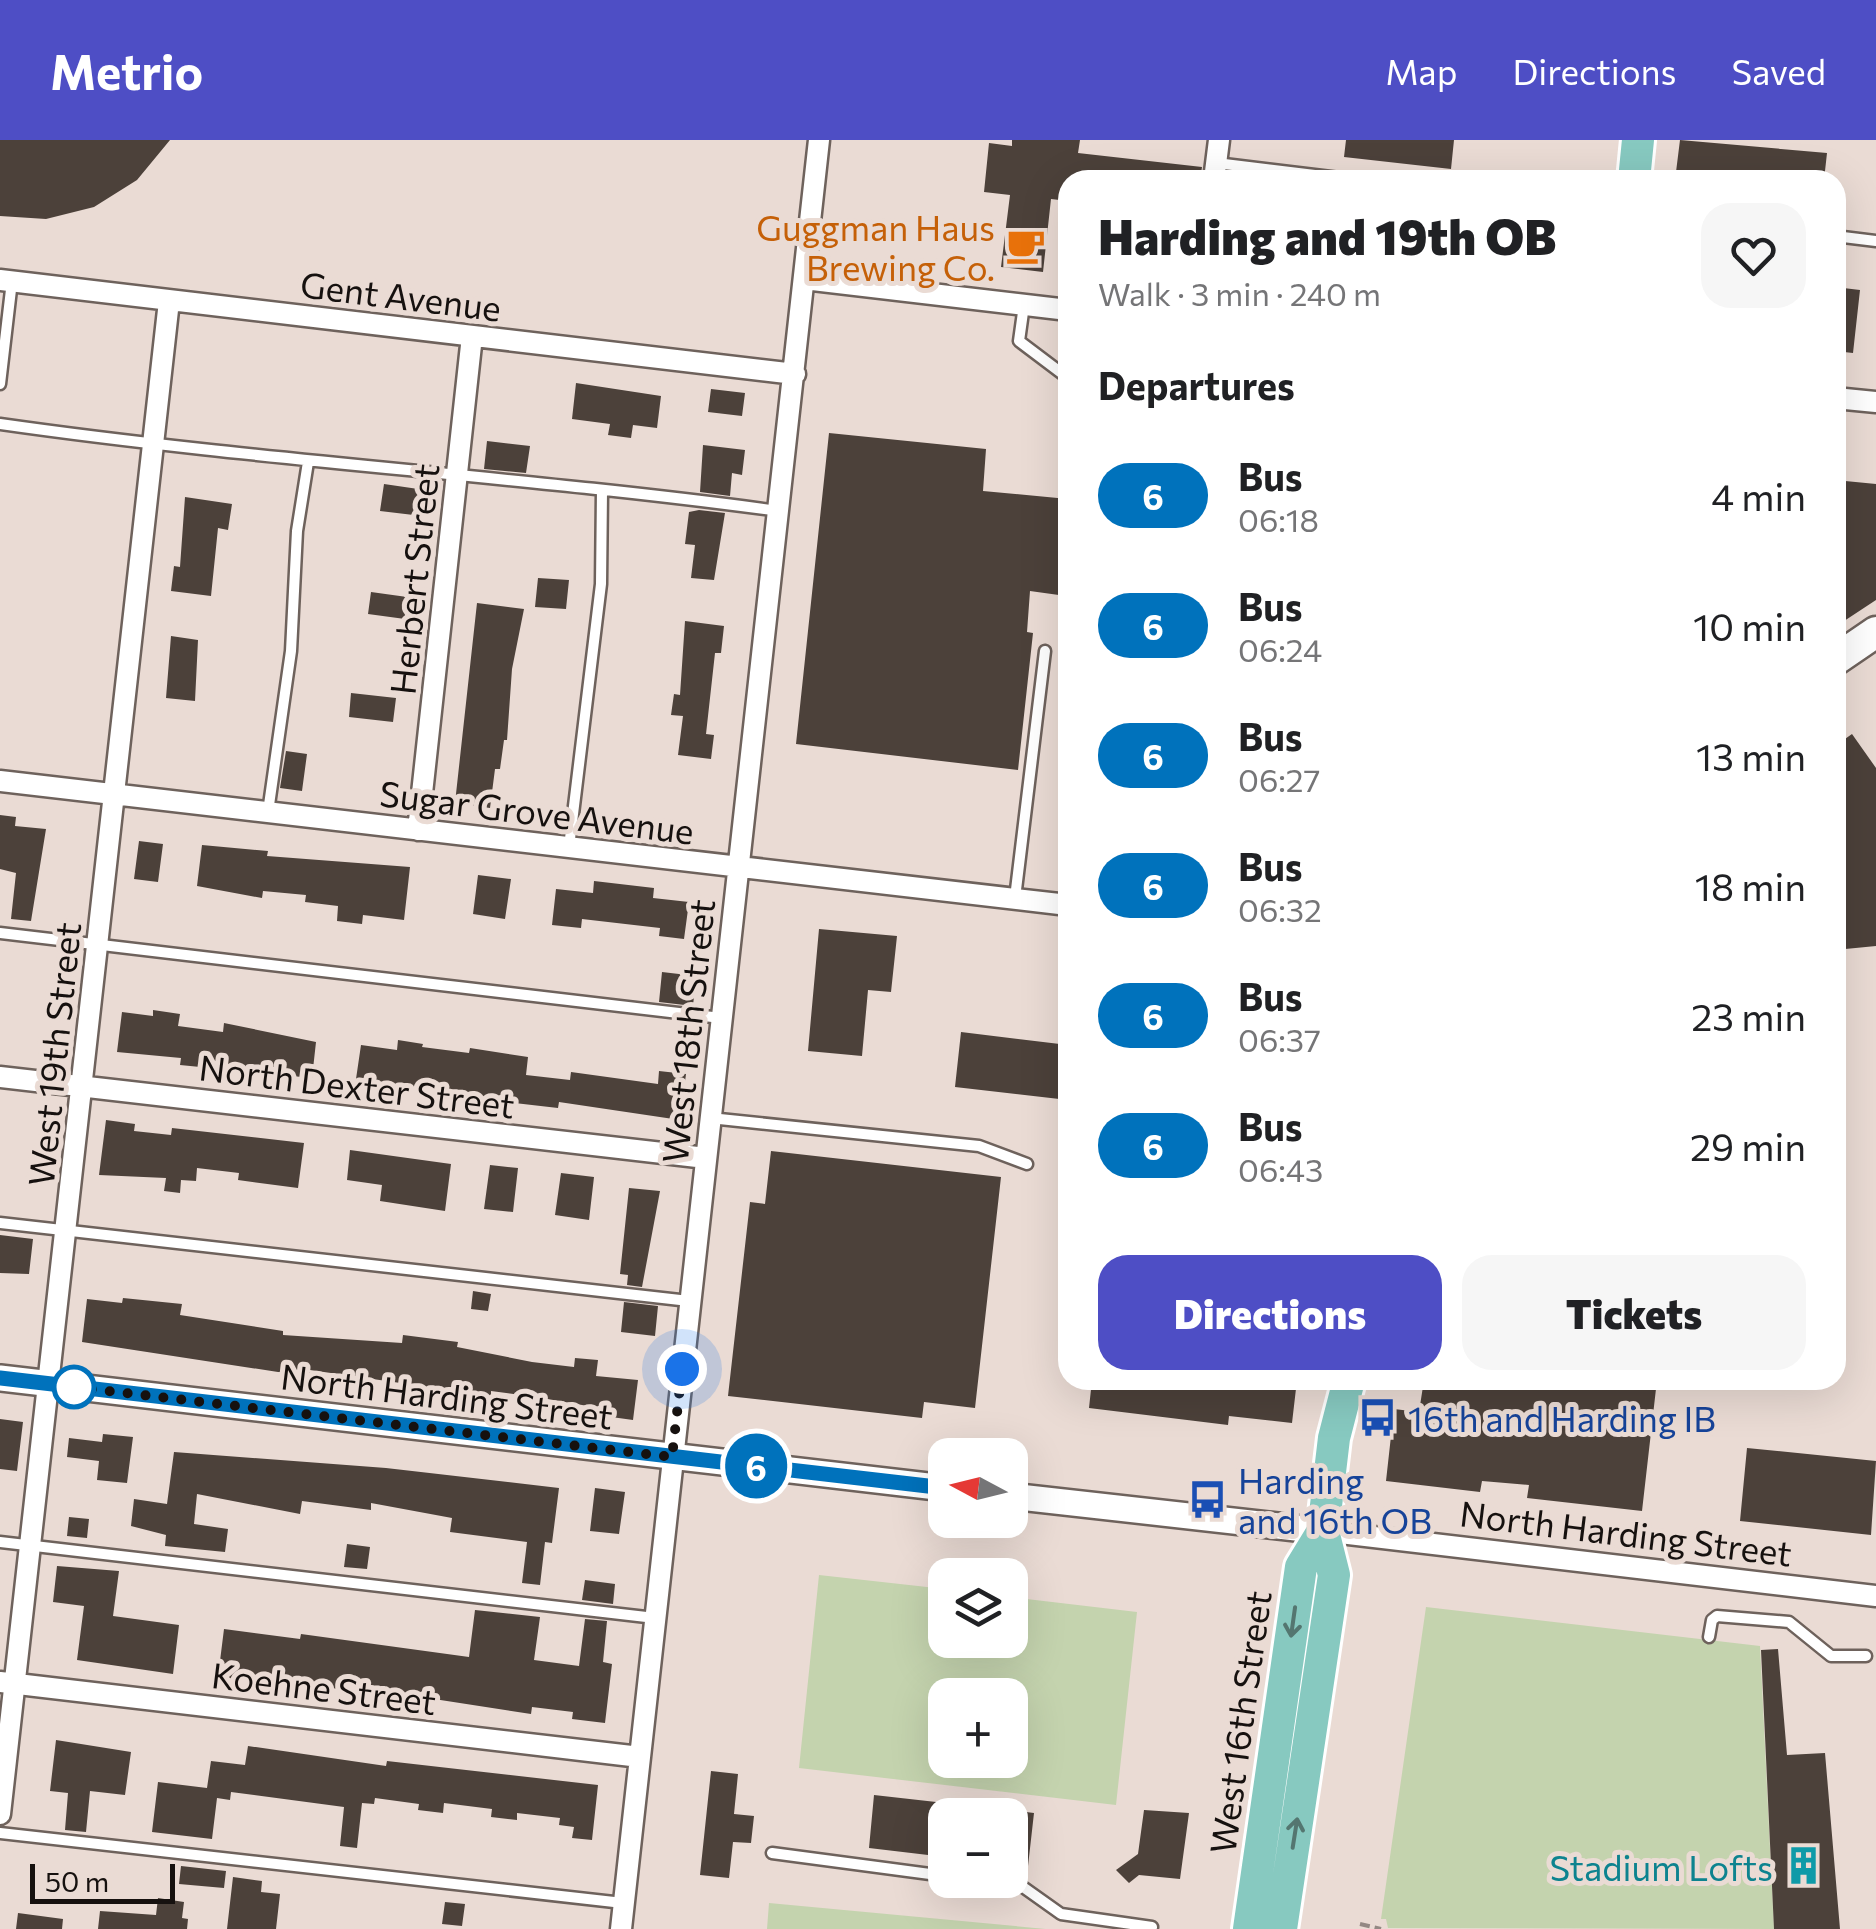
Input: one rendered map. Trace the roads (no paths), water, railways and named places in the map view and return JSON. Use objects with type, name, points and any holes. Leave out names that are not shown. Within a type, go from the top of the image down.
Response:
[{"type":"main road","points":[[1635,170],[1638,140]]},
{"type":"main road","points":[[1846,652],[1876,632]]},
{"type":"main road","name":"West 16th Street","points":[[1280,1929],[1334,1571],[1323,1531],[1334,1438],[1346,1390]]},
{"type":"main road","name":"West 16th Street","points":[[1249,1929],[1301,1567],[1323,1531]]},
{"type":"street","name":"West 18th Street","points":[[620,1929],[819,140]]},
{"type":"street","points":[[1215,170],[1218,140]]},
{"type":"street","points":[[804,280],[1058,309]]},
{"type":"street","name":"Gent Avenue","points":[[6,281],[794,374]]},
{"type":"street","name":"West 19th Street","points":[[0,1814],[7,1683],[30,1545],[169,300]]},
{"type":"street","name":"Herbert Street","points":[[418,830],[472,336]]},
{"type":"street","points":[[1846,399],[1876,402]]},
{"type":"street","name":"Sugar Grove Avenue","points":[[0,781],[1058,904]]},
{"type":"street","name":"North Dexter Street","points":[[0,1077],[706,1158]]},
{"type":"street","name":"North Harding Street","points":[[0,1378],[928,1486]]},
{"type":"street","name":"North Harding Street","points":[[1028,1498],[1876,1596]]},
{"type":"street","name":"Koehne Street","points":[[7,1683],[640,1757]]},
{"type":"lane","points":[[1846,237],[1876,241]]},
{"type":"lane","points":[[0,384],[6,281]]},
{"type":"lane","points":[[1024,305],[1020,341],[1058,370]]},
{"type":"lane","points":[[0,424],[153,446],[779,511]]},
{"type":"lane","points":[[268,812],[291,650],[297,531],[308,462]]},
{"type":"lane","points":[[569,847],[601,584],[602,491]]},
{"type":"lane","points":[[1015,899],[1045,651]]},
{"type":"lane","points":[[0,932],[721,1018]]},
{"type":"lane","points":[[710,1118],[979,1146],[1027,1164]]},
{"type":"lane","points":[[0,1223],[690,1302]]},
{"type":"lane","points":[[0,1542],[655,1618]]},
{"type":"lane","points":[[1710,1638],[1712,1620],[1717,1616],[1789,1622],[1831,1656],[1866,1656]]},
{"type":"lane","points":[[0,1833],[624,1903]]},
{"type":"lane","points":[[772,1852],[928,1874]]},
{"type":"lane","points":[[1028,1891],[1061,1914],[1152,1927]]},
{"type":"place","name":"Guggman Haus Brewing Co.","points":[[1025,246]]},
{"type":"place","name":"16th and Harding IB","points":[[1378,1417]]},
{"type":"place","name":"Harding and 16th OB","points":[[1208,1499]]},
{"type":"place","name":"Stadium Lofts","points":[[1803,1866]]}]
